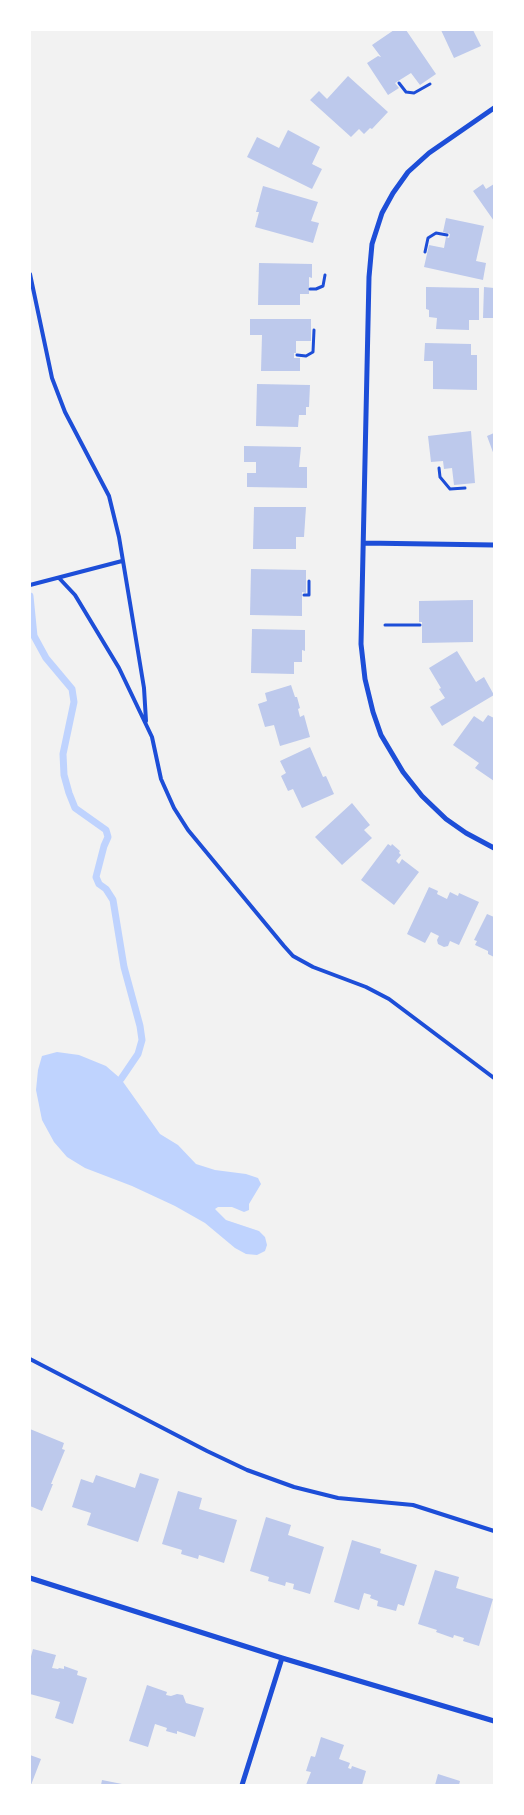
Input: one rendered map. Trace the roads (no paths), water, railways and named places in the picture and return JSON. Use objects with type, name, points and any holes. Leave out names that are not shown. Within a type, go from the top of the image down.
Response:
[{"type":"street","points":[[494,108],[429,153],[408,172],[382,213],[372,244],[369,277],[361,644],[363,665],[380,735],[403,772],[422,796],[450,822],[494,848]]},
{"type":"street","points":[[364,543],[494,545]]},
{"type":"street","points":[[30,1578],[282,1658],[494,1721]]},
{"type":"street","points":[[242,1785],[282,1658]]},
{"type":"lane","points":[[30,274],[52,378],[65,412],[86,449],[108,496],[119,538],[144,688],[146,724]]},
{"type":"lane","points":[[30,585],[122,561]]},
{"type":"lane","points":[[59,578],[75,595],[119,668],[152,737],[161,779],[174,808],[188,830],[293,956],[313,968],[366,987],[389,999],[494,1078]]},
{"type":"lane","points":[[30,1359],[247,1470],[294,1487],[338,1498],[412,1505],[494,1531]]},
{"type":"water","points":[[57,1052],[79,1055],[106,1066],[121,1079],[160,1134],[178,1145],[196,1164],[215,1170],[246,1174],[258,1178],[261,1184],[249,1204],[249,1210],[244,1212],[232,1207],[218,1207],[215,1209],[226,1220],[259,1231],[265,1237],[267,1245],[265,1251],[257,1255],[246,1254],[235,1248],[205,1223],[175,1206],[132,1186],[85,1168],[67,1157],[54,1142],[42,1120],[36,1090],[38,1070],[42,1056]]},
{"type":"waterway","points":[[30,596],[34,636],[46,658],[72,689],[74,702],[63,754],[64,775],[69,793],[75,808],[106,830],[108,837],[96,877],[99,884],[106,889],[113,900],[124,967],[142,1040],[138,1054],[121,1079]]}]
